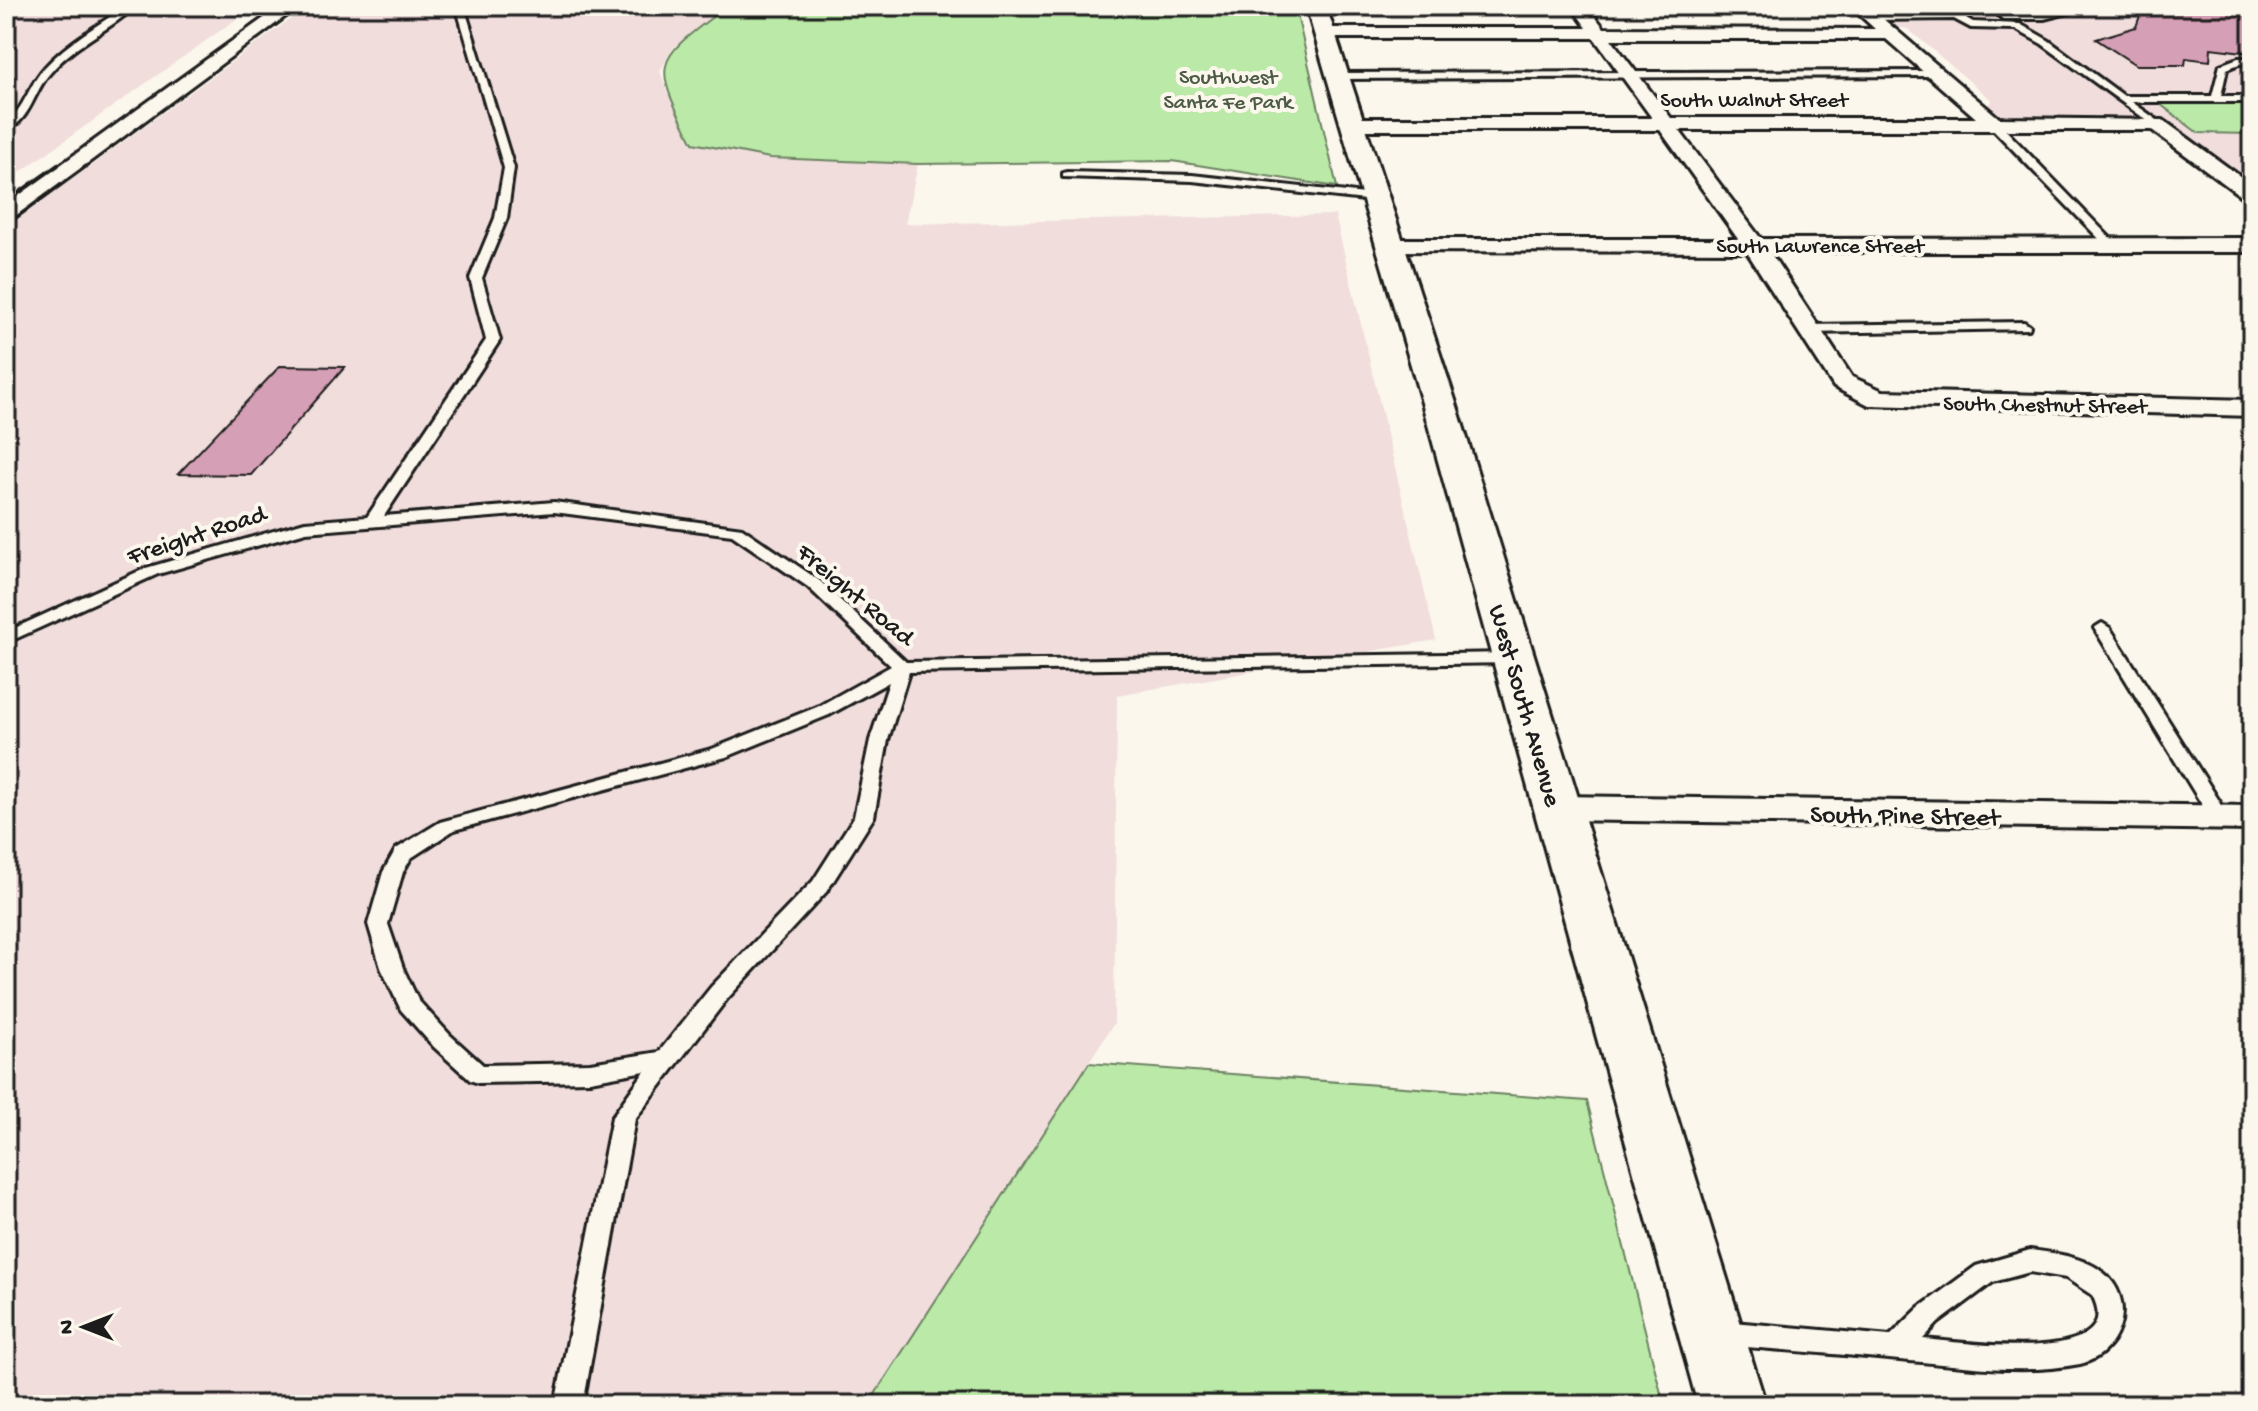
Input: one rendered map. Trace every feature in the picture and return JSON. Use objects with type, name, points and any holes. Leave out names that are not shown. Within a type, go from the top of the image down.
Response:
[{"type":"main road","name":"West South Avenue","points":[[1320,20],[1514,658],[1732,1405]]},
{"type":"street","points":[[1579,6],[1753,244],[1807,329]]},
{"type":"street","points":[[1864,11],[1993,123]]},
{"type":"street","points":[[1320,20],[1600,34],[1891,34]]},
{"type":"street","name":"South Walnut Street","points":[[1352,124],[2156,124]]},
{"type":"street","points":[[2156,124],[2252,195]]},
{"type":"street","name":"South Lawrence Street","points":[[1388,246],[2252,245]]},
{"type":"street","name":"South Chestnut Street","points":[[1807,329],[1843,382],[1878,399],[2252,408]]},
{"type":"street","name":"South Pine Street","points":[[1558,808],[2236,818]]},
{"type":"lane","points":[[6,128],[24,116],[34,86],[49,67],[132,6]]},
{"type":"lane","points":[[372,522],[493,340],[476,278],[501,218],[509,168],[460,6]]},
{"type":"lane","points":[[1864,11],[1956,16],[2044,16],[2091,6]]},
{"type":"lane","points":[[1956,16],[1971,25],[2017,26],[2045,42],[2156,124]]},
{"type":"lane","points":[[2216,99],[2223,67],[2238,61],[2252,61]]},
{"type":"lane","points":[[1337,76],[1937,74]]},
{"type":"lane","points":[[2122,99],[2252,99]]},
{"type":"lane","points":[[1993,123],[2112,246]]},
{"type":"lane","points":[[1067,175],[1206,179],[1374,198]]},
{"type":"lane","points":[[1807,329],[2024,326]]},
{"type":"lane","name":"Freight Road","points":[[6,638],[152,571],[305,527],[554,507],[736,531],[814,584],[902,667],[1514,658]]},
{"type":"lane","points":[[2102,628],[2236,818]]},
{"type":"lane","points":[[666,1059],[590,1072],[478,1074],[442,1041],[409,1004],[392,968],[378,924],[393,872],[403,854],[447,826],[719,753],[823,711],[902,667]]},
{"type":"lane","points":[[569,1405],[624,1117],[719,993],[820,886],[864,817],[879,740],[902,667]]},
{"type":"lane","points":[[1711,1333],[2018,1359],[2082,1352],[2104,1335],[2110,1308],[2098,1282],[2059,1263],[2030,1261],[1985,1274],[1929,1315],[1896,1348]]},
{"type":"shaded area","points":[[6,6],[255,6],[6,182]]},
{"type":"shaded area","points":[[308,6],[727,6],[674,47],[660,71],[668,94],[770,158],[918,164],[905,224],[1335,215],[1436,640],[1117,695],[1114,1023],[868,1405],[6,1405],[6,228]]},
{"type":"shaded area","points":[[1871,6],[2252,6],[2252,184],[2163,121],[2006,119],[1987,105],[1993,101],[1908,29],[1896,27]]},
{"type":"green space","name":"Southwest Santa Fe Park","points":[[727,6],[1295,6],[1337,187],[1172,161],[918,164],[770,158],[693,143],[670,94],[665,77],[666,64],[685,39]]},
{"type":"green space","points":[[2160,104],[2252,104],[2252,134],[2198,133]]},
{"type":"green space","points":[[1089,1063],[1587,1101],[1664,1405],[868,1405]]},
{"type":"building","points":[[2155,6],[2252,6],[2252,53],[2211,48],[2210,61],[2186,58],[2185,65],[2136,65],[2096,39],[2136,27],[2142,10],[2152,12]]},
{"type":"building","points":[[280,366],[345,367],[251,475],[178,474]]},
{"type":"railway","points":[[55,167],[278,6]]},
{"type":"railway","points":[[85,167],[302,6]]},
{"type":"railway","points":[[6,202],[58,165]]},
{"type":"railway","points":[[6,225],[88,165]]}]
